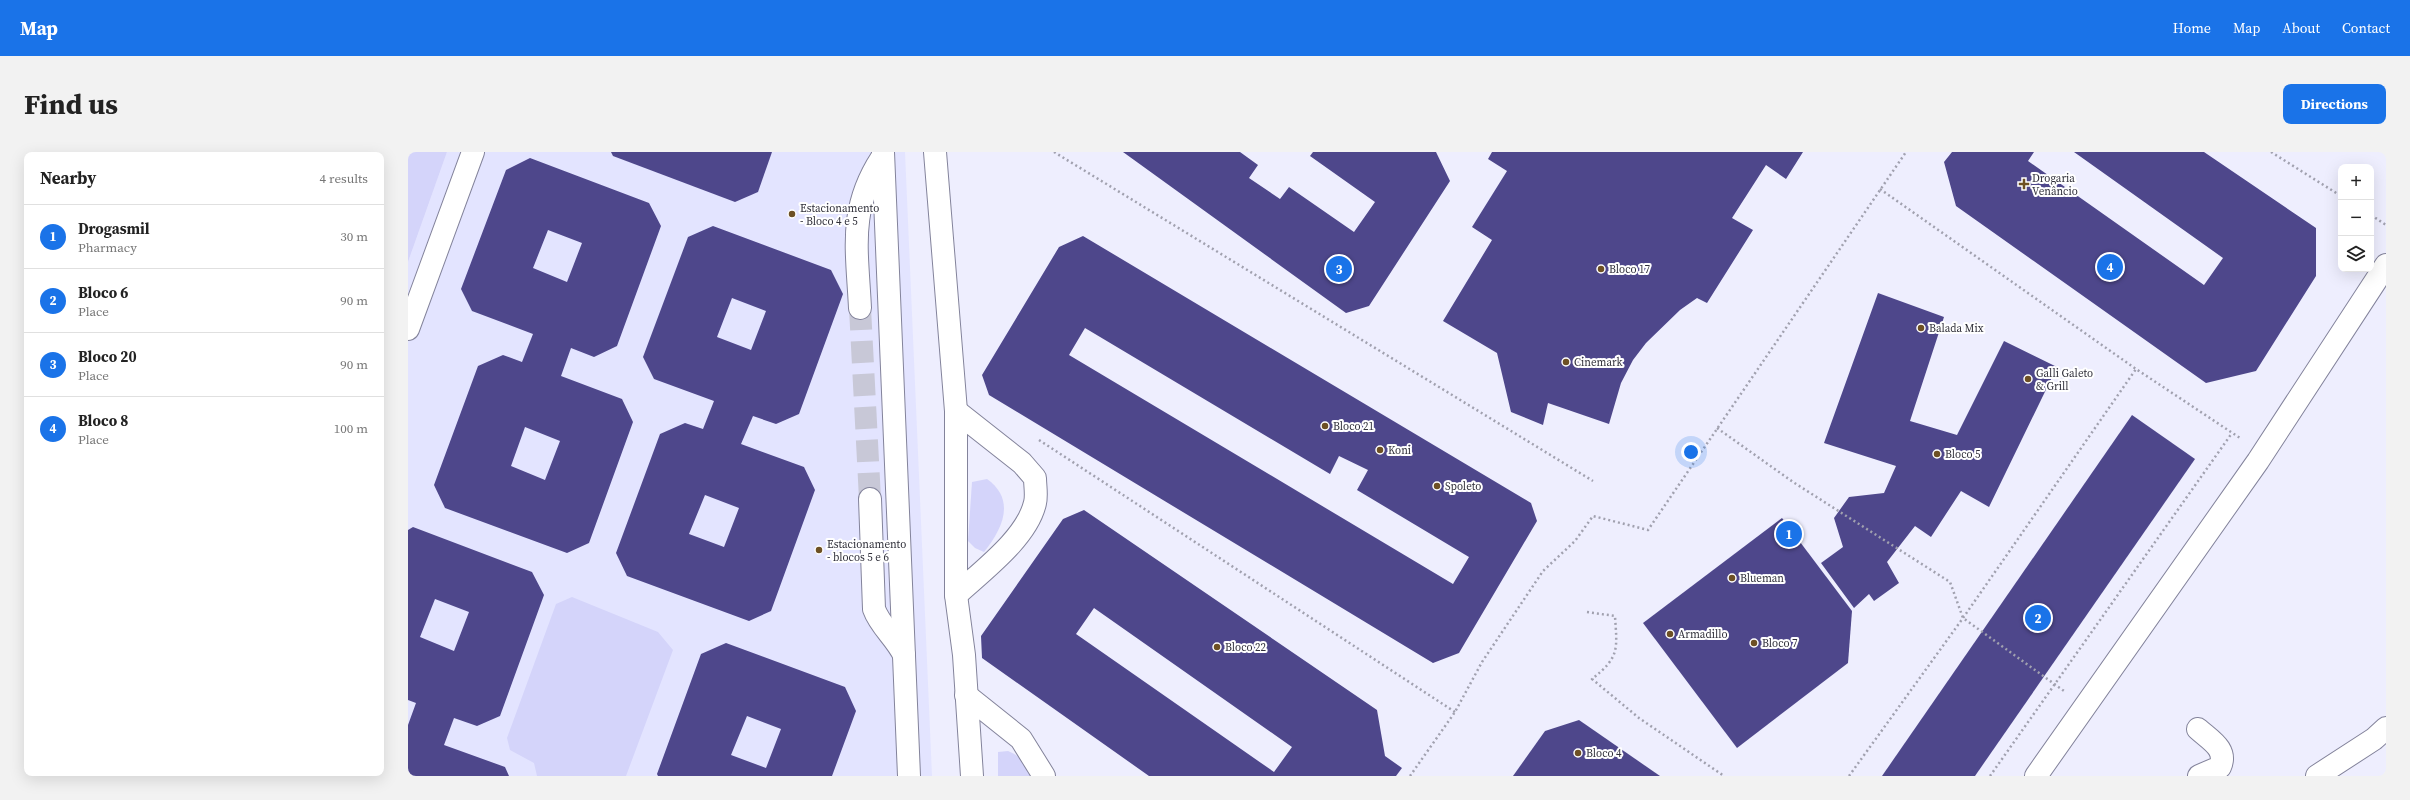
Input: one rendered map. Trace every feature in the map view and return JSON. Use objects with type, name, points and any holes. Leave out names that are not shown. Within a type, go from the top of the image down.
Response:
[{"type":"lane","points":[[408,329],[473,152]]},
{"type":"lane","points":[[935,152],[956,412],[956,594],[972,776]]},
{"type":"lane","points":[[860,308],[856,229],[862,195],[870,176],[883,154]]},
{"type":"lane","points":[[883,154],[909,776]]},
{"type":"lane","points":[[2036,776],[2262,453],[2386,265]]},
{"type":"lane","points":[[956,412],[1022,463],[1035,478],[1035,503],[1023,528],[1003,552],[956,594]]},
{"type":"lane","points":[[870,499],[874,609],[878,619],[897,641],[904,655]]},
{"type":"lane","points":[[966,695],[1021,739],[1044,776]]},
{"type":"lane","points":[[2317,776],[2374,739],[2386,728]]},
{"type":"lane","points":[[2198,729],[2221,749],[2223,760],[2220,767],[2199,776]]},
{"type":"path","points":[[1054,152],[1593,481]]},
{"type":"path","points":[[1410,776],[1455,712],[1482,662],[1543,571],[1575,541],[1593,516],[1648,530],[1906,152]]},
{"type":"path","points":[[2271,152],[2338,194]]},
{"type":"path","points":[[1880,189],[2136,369],[2262,453]]},
{"type":"path","points":[[2374,217],[2386,225]]},
{"type":"path","points":[[1849,776],[1963,618],[2136,369]]},
{"type":"path","points":[[1717,428],[1793,482],[1950,582],[1963,618],[2046,679]]},
{"type":"path","points":[[1990,776],[2232,433]]},
{"type":"path","points":[[1033,436],[1455,712]]},
{"type":"path","points":[[1587,612],[1615,616],[1617,650],[1608,667],[1592,679],[1639,718],[1724,776]]},
{"type":"shaded area","points":[[408,152],[447,152],[408,262]]},
{"type":"shaded area","points":[[447,152],[905,152],[932,776],[408,776],[408,262]]},
{"type":"shaded area","points":[[987,479],[996,487],[1001,496],[1004,505],[1004,514],[997,533],[984,552],[975,548],[968,541],[972,482]]},
{"type":"shaded area","points":[[572,597],[658,632],[673,650],[626,776],[537,776],[534,763],[510,750],[507,738],[556,604]]},
{"type":"shaded area","points":[[1008,751],[1023,761],[1031,776],[998,776],[998,752]]},
{"type":"building","points":[[611,152],[772,152],[758,192],[735,202],[613,156]]},
{"type":"building","points":[[1123,152],[1240,152],[1258,165],[1249,178],[1280,199],[1289,187],[1354,232],[1375,202],[1310,156],[1313,152],[1436,152],[1450,181],[1369,306],[1346,313]]},
{"type":"building","name":"Bloco 17","points":[[1492,152],[1803,152],[1786,179],[1766,165],[1732,218],[1753,230],[1707,303],[1697,298],[1680,310],[1646,343],[1633,360],[1621,383],[1609,424],[1548,403],[1543,425],[1511,412],[1497,353],[1443,321],[1492,240],[1472,227],[1507,171],[1488,159]]},
{"type":"building","points":[[1952,152],[2034,152],[2028,161],[2204,285],[2223,258],[2074,152],[2204,152],[2316,228],[2316,276],[2256,371],[2206,383],[1956,206],[1944,162]]},
{"type":"building","points":[[530,158],[649,203],[661,226],[617,346],[594,357],[571,348],[561,376],[622,399],[633,422],[589,543],[567,553],[445,508],[434,485],[478,366],[503,355],[522,362],[533,334],[472,311],[461,289],[506,170]],"holes":[[[548,230],[582,243],[567,282],[533,268]],[[525,427],[560,441],[545,480],[511,466]]]},
{"type":"building","points":[[713,226],[831,270],[843,294],[799,414],[776,424],[753,416],[741,444],[804,467],[815,490],[771,611],[749,621],[627,576],[616,553],[660,434],[685,423],[703,429],[714,401],[654,379],[643,357],[688,237]],"holes":[[[732,298],[766,311],[751,350],[717,337]],[[705,495],[739,508],[724,547],[689,534]]]},
{"type":"building","name":"Bloco 21","points":[[1083,236],[1531,503],[1537,521],[1459,653],[1433,663],[989,395],[982,375],[1059,247]],"holes":[[[1085,328],[1330,474],[1339,456],[1368,470],[1357,490],[1469,557],[1453,584],[1069,355]]]},
{"type":"building","name":"Bloco 5","points":[[1878,293],[1944,317],[1910,421],[1957,435],[2004,341],[2057,367],[1989,507],[1961,491],[1931,537],[1915,526],[1887,562],[1899,583],[1874,601],[1869,594],[1854,608],[1821,563],[1843,547],[1834,518],[1849,497],[1884,493],[1896,466],[1824,443]]},
{"type":"building","points":[[2132,415],[2195,459],[1975,776],[1882,776]]},
{"type":"building","name":"Bloco 22","points":[[1084,510],[1377,710],[1385,756],[1402,768],[1396,776],[1149,776],[982,658],[981,636],[1063,519]],"holes":[[[1094,608],[1292,747],[1274,772],[1076,634]]]},
{"type":"building","name":"Bloco 7","points":[[1782,518],[1852,611],[1848,663],[1737,748],[1643,623]]},
{"type":"building","points":[[413,527],[532,572],[544,595],[500,716],[477,726],[454,718],[444,745],[505,767],[509,776],[408,776],[408,725],[416,703],[408,700],[408,530]],"holes":[[[435,599],[469,612],[454,651],[420,637]]]},
{"type":"building","points":[[726,643],[845,687],[856,711],[832,776],[658,776],[657,774],[701,654]],"holes":[[[747,716],[781,729],[766,768],[731,755]]]},
{"type":"building","name":"Bloco 4","points":[[1579,720],[1660,776],[1513,776],[1545,731]]},
{"type":"tunnel","points":[[860,308],[870,499]]},
{"type":"place","name":"Drogaria Venâncio","points":[[2024,184]]},
{"type":"place","name":"Estacionamento - Bloco 4 e 5","points":[[792,214]]},
{"type":"place","name":"Bloco 8","points":[[2110,267]]},
{"type":"place","name":"Bloco 20","points":[[1339,269]]},
{"type":"place","name":"Bloco 17","points":[[1601,269]]},
{"type":"place","name":"Balada Mix","points":[[1921,328]]},
{"type":"place","name":"Cinemark","points":[[1566,362]]},
{"type":"place","name":"Galli Galeto & Grill","points":[[2028,379]]},
{"type":"place","name":"Bloco 21","points":[[1325,426]]},
{"type":"place","name":"Koni","points":[[1380,450]]},
{"type":"place","name":"Bloco 5","points":[[1937,454]]},
{"type":"place","name":"Spoleto","points":[[1437,486]]},
{"type":"place","name":"Drogasmil","points":[[1789,534]]},
{"type":"place","name":"Estacionamento - blocos 5 e 6","points":[[819,550]]},
{"type":"place","name":"Blueman","points":[[1732,578]]},
{"type":"place","name":"Bloco 6","points":[[2038,618]]},
{"type":"place","name":"Armadillo","points":[[1670,634]]},
{"type":"place","name":"Bloco 7","points":[[1754,643]]},
{"type":"place","name":"Bloco 22","points":[[1217,647]]},
{"type":"place","name":"Bloco 4","points":[[1578,753]]}]
